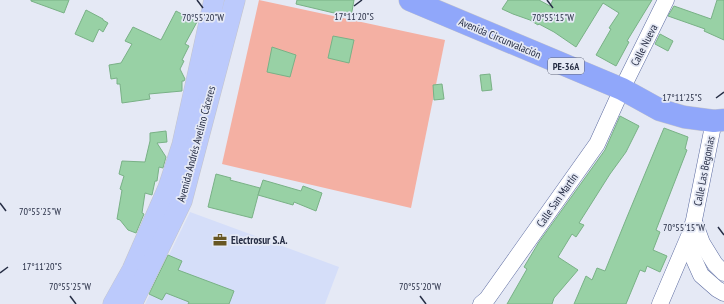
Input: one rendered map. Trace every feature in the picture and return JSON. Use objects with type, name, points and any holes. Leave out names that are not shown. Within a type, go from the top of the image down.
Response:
[{"type":"highway","name":"Avenida Circunvalación","points":[[410,0],[442,7],[622,89],[660,110],[684,117],[720,120]]},
{"type":"main road","name":"Avenida Andrés Avelino Cáceres","points":[[120,303],[132,270],[171,181],[182,144],[214,0]]},
{"type":"main road","name":"Avenida Andrés Avelino Cáceres","points":[[120,303],[182,201],[236,0]]},
{"type":"street","name":"Calle Nueva","points":[[622,89],[666,0]]},
{"type":"street","name":"Calle San Martín","points":[[481,304],[487,299],[597,144],[622,89]]},
{"type":"street","name":"Calle Las Begonias","points":[[720,120],[692,227],[692,255],[701,275],[724,293]]},
{"type":"street","name":"Calle Las Begonias","points":[[692,227],[714,264],[724,273]]},
{"type":"street","points":[[660,304],[692,227]]},
{"type":"shaded area","points":[[259,0],[445,40],[411,208],[222,164]]},
{"type":"shaded area","name":"Electrosur S.A.","points":[[190,212],[339,267],[325,304],[145,304]]},
{"type":"building","points":[[31,0],[69,0],[64,13]]},
{"type":"building","points":[[297,0],[354,0],[351,17],[296,4]]},
{"type":"building","points":[[508,0],[539,0],[550,6],[553,0],[652,0],[627,41],[629,42],[616,66],[596,55],[611,29],[609,28],[619,13],[603,3],[576,47],[539,24],[538,25],[530,20],[502,9]]},
{"type":"building","points":[[717,0],[724,0],[724,40],[704,31],[705,29],[668,16],[674,6],[711,19]]},
{"type":"building","points":[[86,10],[108,23],[103,32],[99,29],[93,42],[75,34]]},
{"type":"building","points":[[176,11],[197,22],[185,44],[189,46],[182,60],[184,61],[180,69],[185,79],[182,81],[182,91],[149,94],[150,99],[122,103],[120,84],[117,84],[117,78],[111,79],[109,65],[121,63],[132,44],[125,41],[133,27],[161,40]]},
{"type":"building","points":[[660,34],[673,41],[668,51],[655,44]]},
{"type":"building","points":[[333,36],[354,40],[349,63],[328,58]]},
{"type":"building","points":[[272,47],[296,55],[290,77],[267,72]]},
{"type":"building","points":[[490,74],[492,90],[482,91],[480,75]]},
{"type":"building","points":[[442,84],[444,99],[434,100],[433,85]]},
{"type":"building","points":[[620,116],[639,126],[626,152],[579,223],[584,225],[576,237],[572,234],[558,257],[578,270],[554,298],[552,304],[507,304],[527,269],[524,267],[539,242],[605,150]]},
{"type":"building","points":[[664,128],[688,137],[685,149],[687,150],[656,230],[660,232],[653,250],[667,256],[660,272],[647,266],[645,272],[640,270],[626,304],[574,304],[586,276],[592,280],[597,268],[605,271]]},
{"type":"building","points":[[166,131],[167,142],[157,143],[166,157],[163,168],[159,167],[157,181],[155,181],[152,195],[145,193],[142,213],[144,214],[136,233],[128,230],[120,220],[117,219],[122,190],[120,189],[124,176],[119,174],[122,161],[145,162],[150,141],[150,133]]},
{"type":"building","points":[[216,174],[231,178],[230,180],[260,188],[252,218],[208,207]]},
{"type":"building","points":[[263,180],[301,191],[303,186],[322,193],[316,211],[294,202],[293,205],[258,195]]},
{"type":"building","points":[[168,255],[182,261],[178,270],[234,291],[229,304],[188,304],[189,302],[166,293],[162,300],[149,294]]},
{"type":"place","name":"Electrosur S.A.","points":[[220,240]]}]
